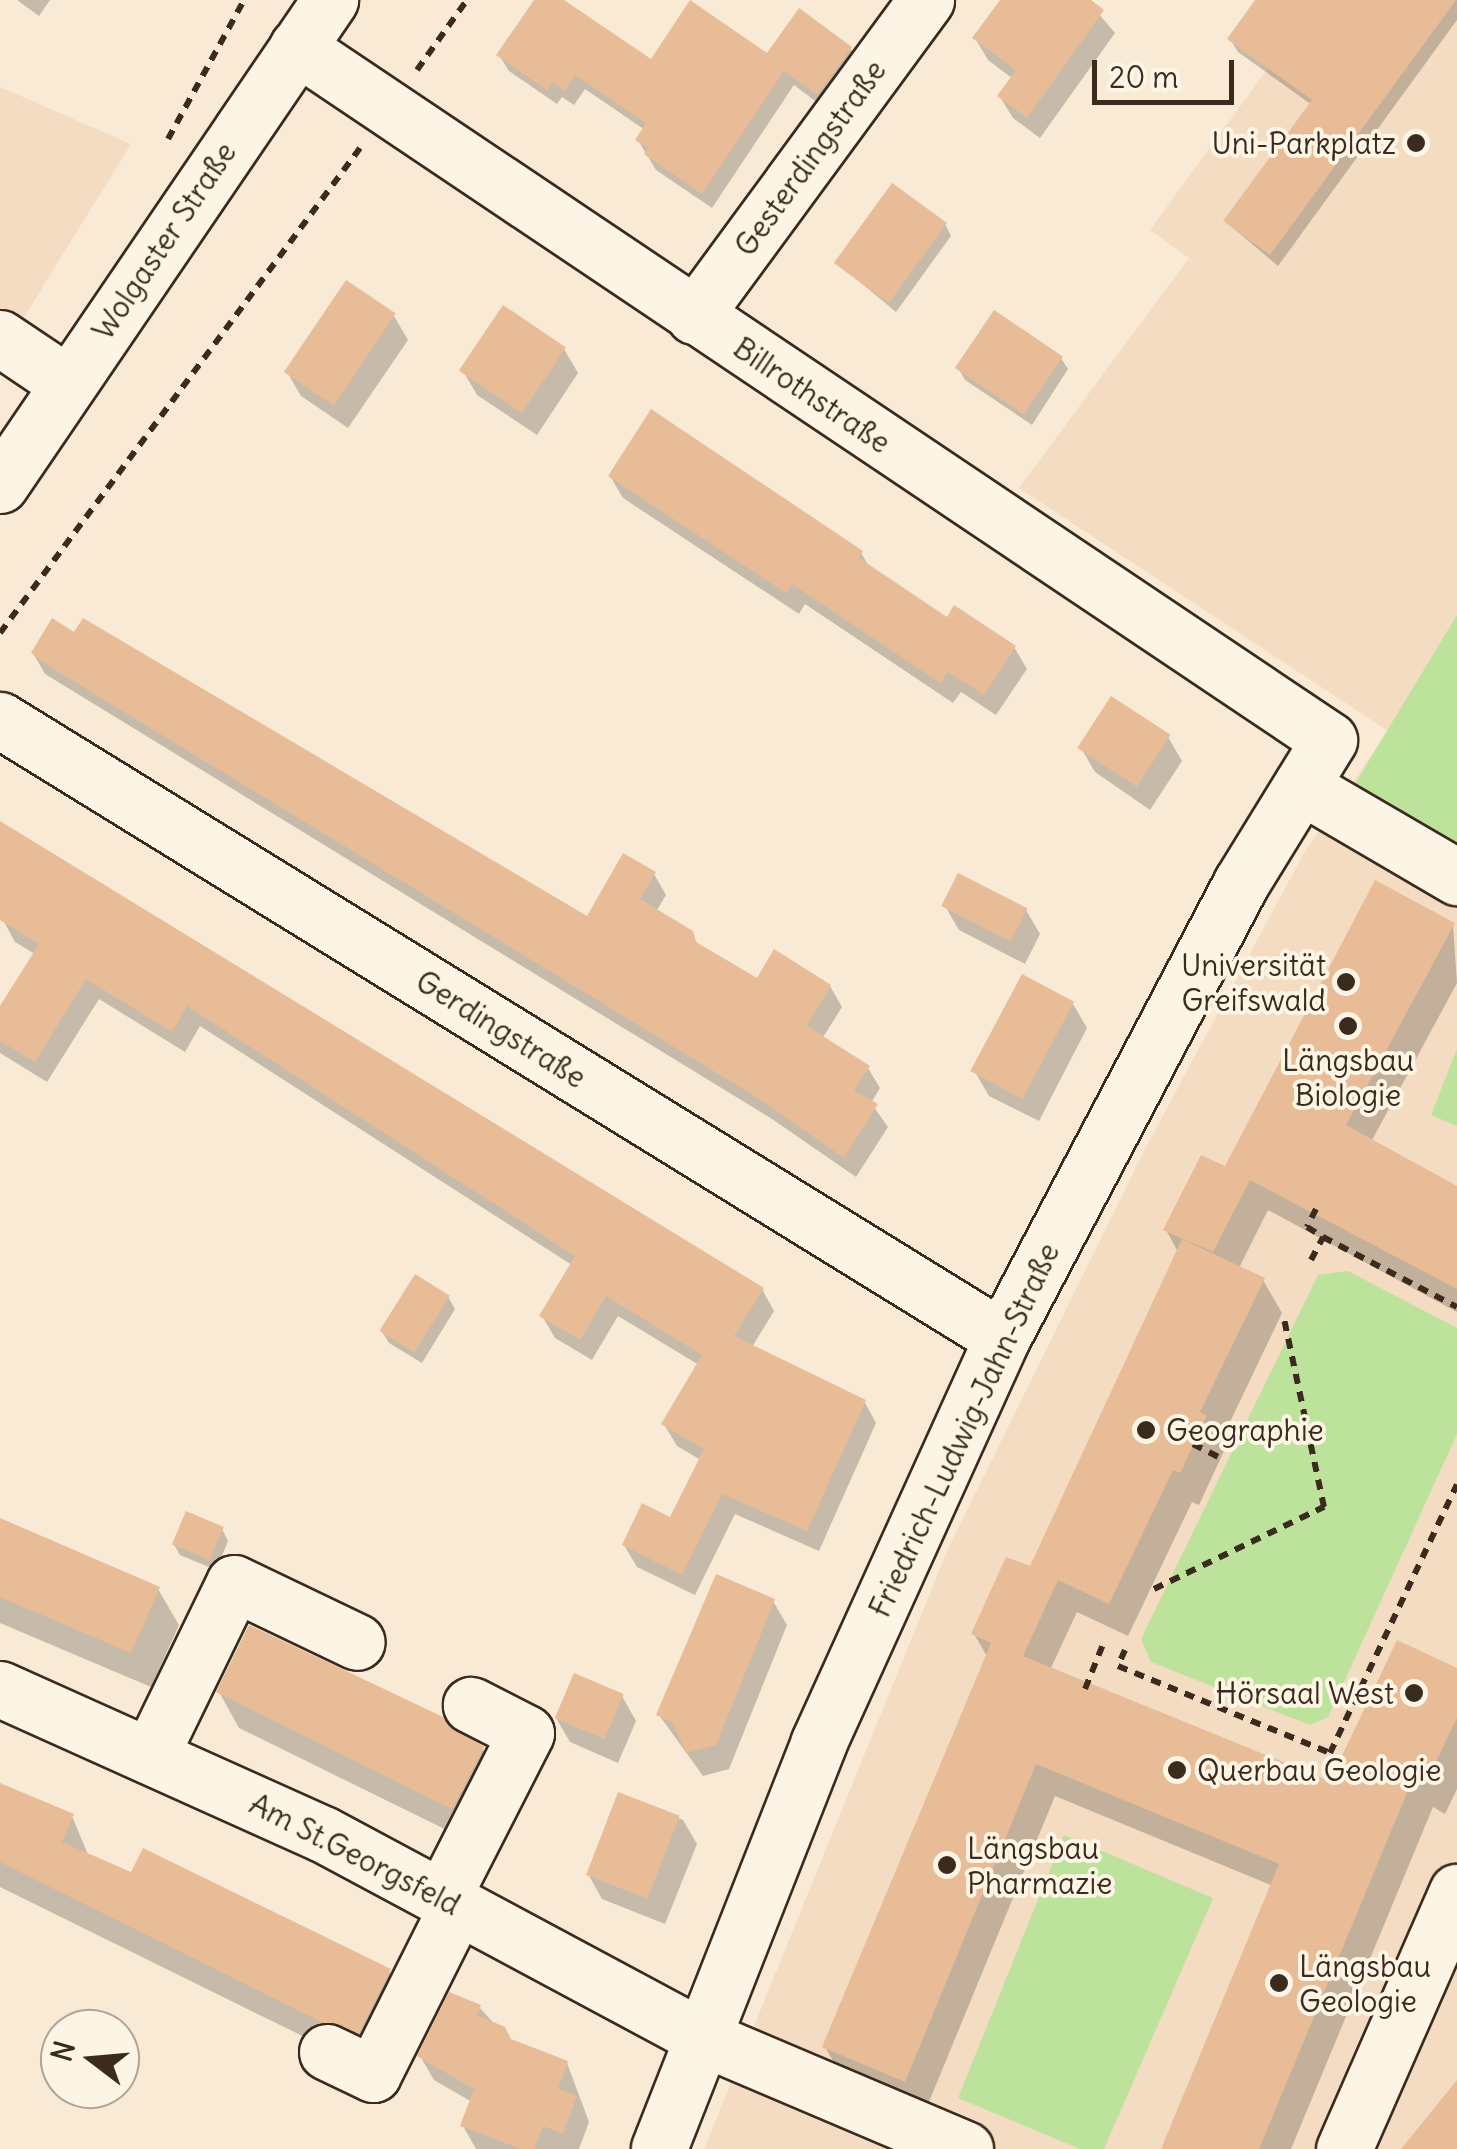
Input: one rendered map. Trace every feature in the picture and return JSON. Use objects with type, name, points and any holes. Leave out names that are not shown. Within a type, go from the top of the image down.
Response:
[{"type":"street","name":"Wolgaster Straße","points":[[0,484],[330,0]]},
{"type":"street","name":"Gesterdingstraße","points":[[694,316],[926,0]]},
{"type":"street","name":"Billrothstraße","points":[[297,47],[387,112],[694,316],[1315,763],[1457,877]]},
{"type":"street","points":[[0,338],[67,383]]},
{"type":"street","name":"Gerdingstraße","points":[[0,720],[1002,1338]]},
{"type":"street","name":"Friedrich-Ludwig-Jahn-Straße","points":[[659,2149],[819,1742],[1002,1338],[1241,883],[1315,763]]},
{"type":"street","points":[[150,1756],[234,1583],[357,1642]]},
{"type":"street","name":"Am St.Georgsfeld","points":[[0,1689],[322,1834],[701,2037],[965,2149]]},
{"type":"street","points":[[327,2052],[374,2074],[526,1734],[471,1705]]},
{"type":"street","points":[[1344,2149],[1457,1892]]},
{"type":"path","points":[[166,142],[244,0]]},
{"type":"path","points":[[0,633],[467,0]]},
{"type":"path","points":[[1316,1210],[1307,1227],[1457,1307]]},
{"type":"path","points":[[1312,1260],[1323,1237]]},
{"type":"path","points":[[1154,1589],[1324,1506],[1284,1319]]},
{"type":"path","points":[[1193,1444],[1218,1456]]},
{"type":"path","points":[[1125,1650],[1118,1666],[1330,1753],[1457,1484]]},
{"type":"path","points":[[1084,1689],[1104,1642]]},
{"type":"shaded area","name":"Universität Greifswald","points":[[1255,0],[1457,0],[1457,2149],[704,2149],[948,1549],[1146,1147],[1304,853],[1388,731],[1019,488],[1189,258],[1150,230],[1268,68]]},
{"type":"shaded area","points":[[0,87],[131,144],[0,356]]},
{"type":"green space","points":[[1457,615],[1457,855],[1347,797]]},
{"type":"green space","points":[[1457,1049],[1457,1126],[1431,1115]]},
{"type":"green space","points":[[1348,1271],[1457,1328],[1457,1434],[1328,1717],[1310,1725],[1151,1662],[1141,1639],[1318,1275]]},
{"type":"green space","points":[[1064,1835],[1213,1898],[1104,2149],[1080,2149],[958,2098]]},
{"type":"building","points":[[534,0],[564,0],[651,59],[690,0],[767,53],[799,8],[852,47],[817,95],[784,71],[702,194],[644,154],[648,148],[635,140],[646,123],[575,75],[564,91],[553,82],[547,90],[496,55]]},
{"type":"building","points":[[1000,0],[1091,0],[1104,10],[1027,118],[997,96],[1016,70],[972,38]]},
{"type":"building","points":[[1255,0],[1456,0],[1270,255],[1223,221],[1312,100],[1227,39]]},
{"type":"building","points":[[892,183],[947,223],[889,303],[834,263]]},
{"type":"building","points":[[346,280],[396,314],[334,406],[284,372]]},
{"type":"building","points":[[503,305],[566,347],[522,413],[459,370]]},
{"type":"building","points":[[994,310],[1063,356],[1024,414],[955,368]]},
{"type":"building","points":[[651,409],[863,551],[859,558],[947,617],[954,605],[1016,646],[984,695],[948,672],[940,683],[792,584],[786,593],[608,476]]},
{"type":"building","points":[[52,618],[74,632],[83,618],[587,916],[623,853],[656,872],[640,899],[693,931],[696,942],[757,978],[774,949],[831,985],[807,1026],[870,1066],[854,1090],[878,1104],[844,1158],[758,1098],[52,668],[31,653]]},
{"type":"building","points":[[1111,696],[1171,735],[1137,787],[1077,748]]},
{"type":"building","points":[[0,821],[764,1288],[734,1336],[866,1400],[807,1531],[722,1494],[682,1575],[622,1545],[642,1503],[670,1517],[704,1449],[661,1424],[702,1355],[606,1296],[580,1340],[539,1316],[575,1256],[187,1006],[172,1032],[86,979],[35,1062],[0,1041],[0,1006],[39,944],[0,920]]},
{"type":"building","points":[[958,873],[1027,908],[1011,941],[941,906]]},
{"type":"building","name":"Längsbau Biologie","points":[[1375,880],[1455,923],[1346,1125],[1457,1186],[1457,1289],[1250,1180],[1213,1252],[1163,1230],[1201,1155],[1225,1166]]},
{"type":"building","points":[[1022,974],[1074,1002],[1022,1099],[970,1071]]},
{"type":"building","points":[[1182,1239],[1265,1278],[1200,1412],[1207,1416],[1180,1473],[1173,1470],[1109,1604],[1058,1580],[1023,1656],[1330,1781],[1397,1640],[1457,1668],[1457,1718],[1426,1782],[1414,1776],[1259,2149],[1161,2149],[1279,1864],[1036,1764],[905,2082],[822,2047],[991,1643],[971,1634],[1006,1557],[1030,1566]]},
{"type":"building","points":[[415,1274],[450,1296],[414,1353],[379,1331]]},
{"type":"building","points":[[186,1511],[224,1527],[210,1560],[172,1544]]},
{"type":"building","points":[[0,1518],[160,1587],[131,1653],[0,1597]]},
{"type":"building","points":[[716,1574],[775,1599],[716,1745],[686,1753],[672,1722],[656,1715]]},
{"type":"building","points":[[249,1625],[443,1717],[484,1747],[452,1809],[216,1692]]},
{"type":"building","points":[[574,1673],[624,1694],[605,1739],[555,1718]]},
{"type":"building","points":[[0,1783],[74,1814],[62,1842],[131,1872],[143,1848],[391,1969],[359,2033],[321,2022],[0,1862]]},
{"type":"building","points":[[618,1792],[680,1816],[648,1899],[586,1875]]},
{"type":"building","points":[[449,1992],[481,2005],[477,2015],[505,2027],[511,2039],[568,2061],[558,2089],[577,2096],[563,2134],[543,2126],[535,2149],[521,2149],[460,2126],[474,2089],[417,2056]]},
{"type":"building","points":[[1457,2080],[1457,2149],[1401,2149]]},
{"type":"place","name":"Uni-Parkplatz","points":[[1416,143]]},
{"type":"place","name":"Universität Greifswald","points":[[1346,982]]},
{"type":"place","name":"Längsbau Biologie","points":[[1348,1026]]},
{"type":"place","name":"Geographie","points":[[1146,1430]]},
{"type":"place","name":"Hörsaal West","points":[[1414,1693]]},
{"type":"place","name":"Querbau Geologie","points":[[1177,1770]]},
{"type":"place","name":"Längsbau Pharmazie","points":[[947,1865]]},
{"type":"place","name":"Längsbau Geologie","points":[[1279,1983]]}]
